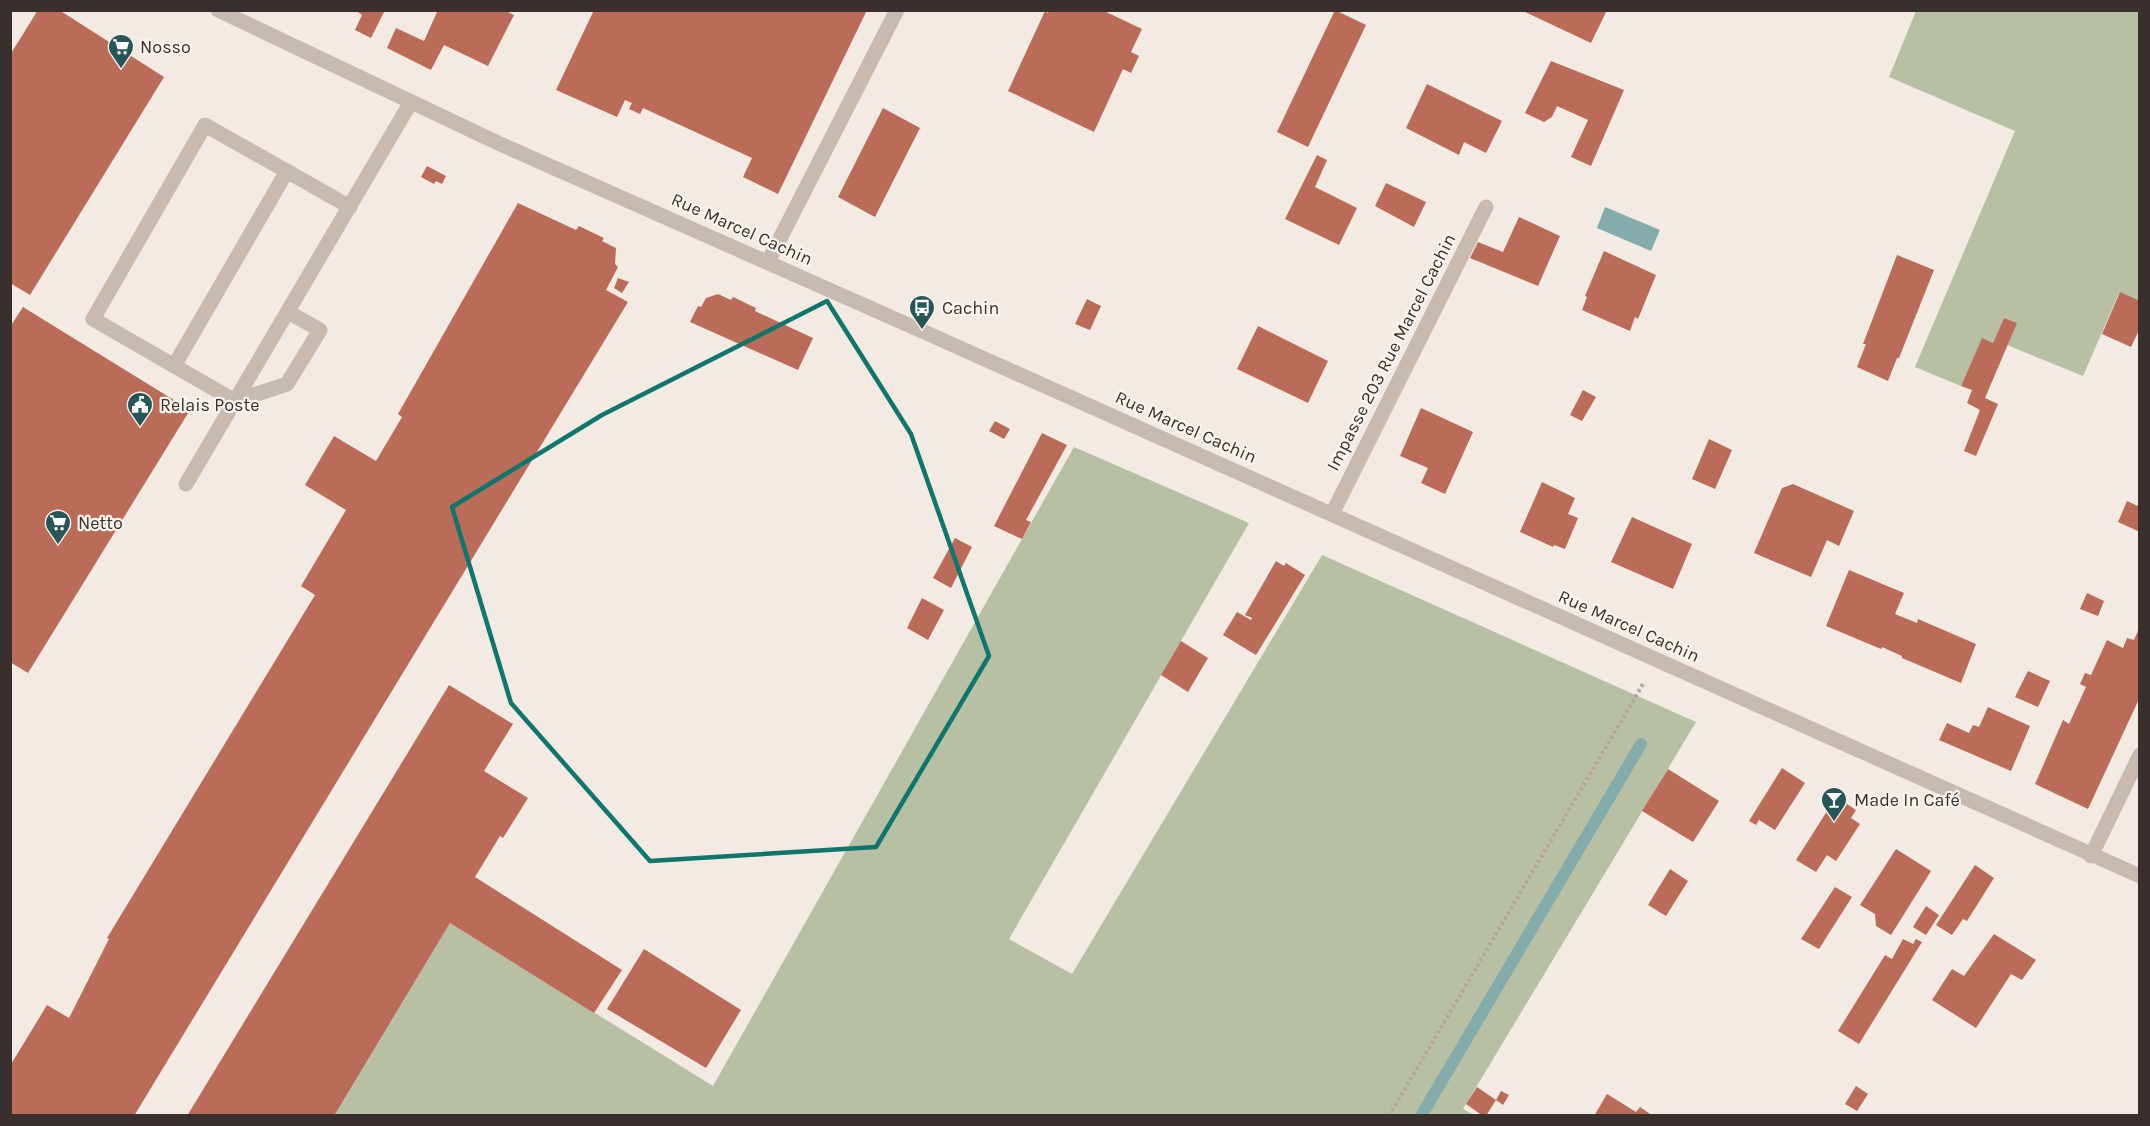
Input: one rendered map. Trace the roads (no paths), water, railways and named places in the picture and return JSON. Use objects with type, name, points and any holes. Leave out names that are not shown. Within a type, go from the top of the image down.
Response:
[{"type":"street","name":"Rue Marcel Cachin","points":[[218,10],[498,143],[2139,876]]},
{"type":"street","points":[[768,262],[897,10]]},
{"type":"street","points":[[186,484],[411,102]]},
{"type":"street","points":[[288,312],[320,330],[286,384],[235,401],[93,319],[204,125],[350,207]]},
{"type":"street","points":[[174,366],[287,171]]},
{"type":"street","name":"Impasse 203 Rue Marcel Cachin","points":[[1332,514],[1486,207]]},
{"type":"street","points":[[2091,856],[2139,755]]},
{"type":"water","points":[[1605,207],[1660,230],[1651,251],[1597,228]]},
{"type":"waterway","points":[[1421,1116],[1641,744]]},
{"type":"place","name":"Nosso","points":[[121,70]]},
{"type":"place","name":"Cachin","points":[[922,331]]},
{"type":"place","name":"Relais Poste","points":[[140,428]]},
{"type":"place","name":"Netto","points":[[58,546]]},
{"type":"place","name":"Made In Café","points":[[1834,823]]}]
